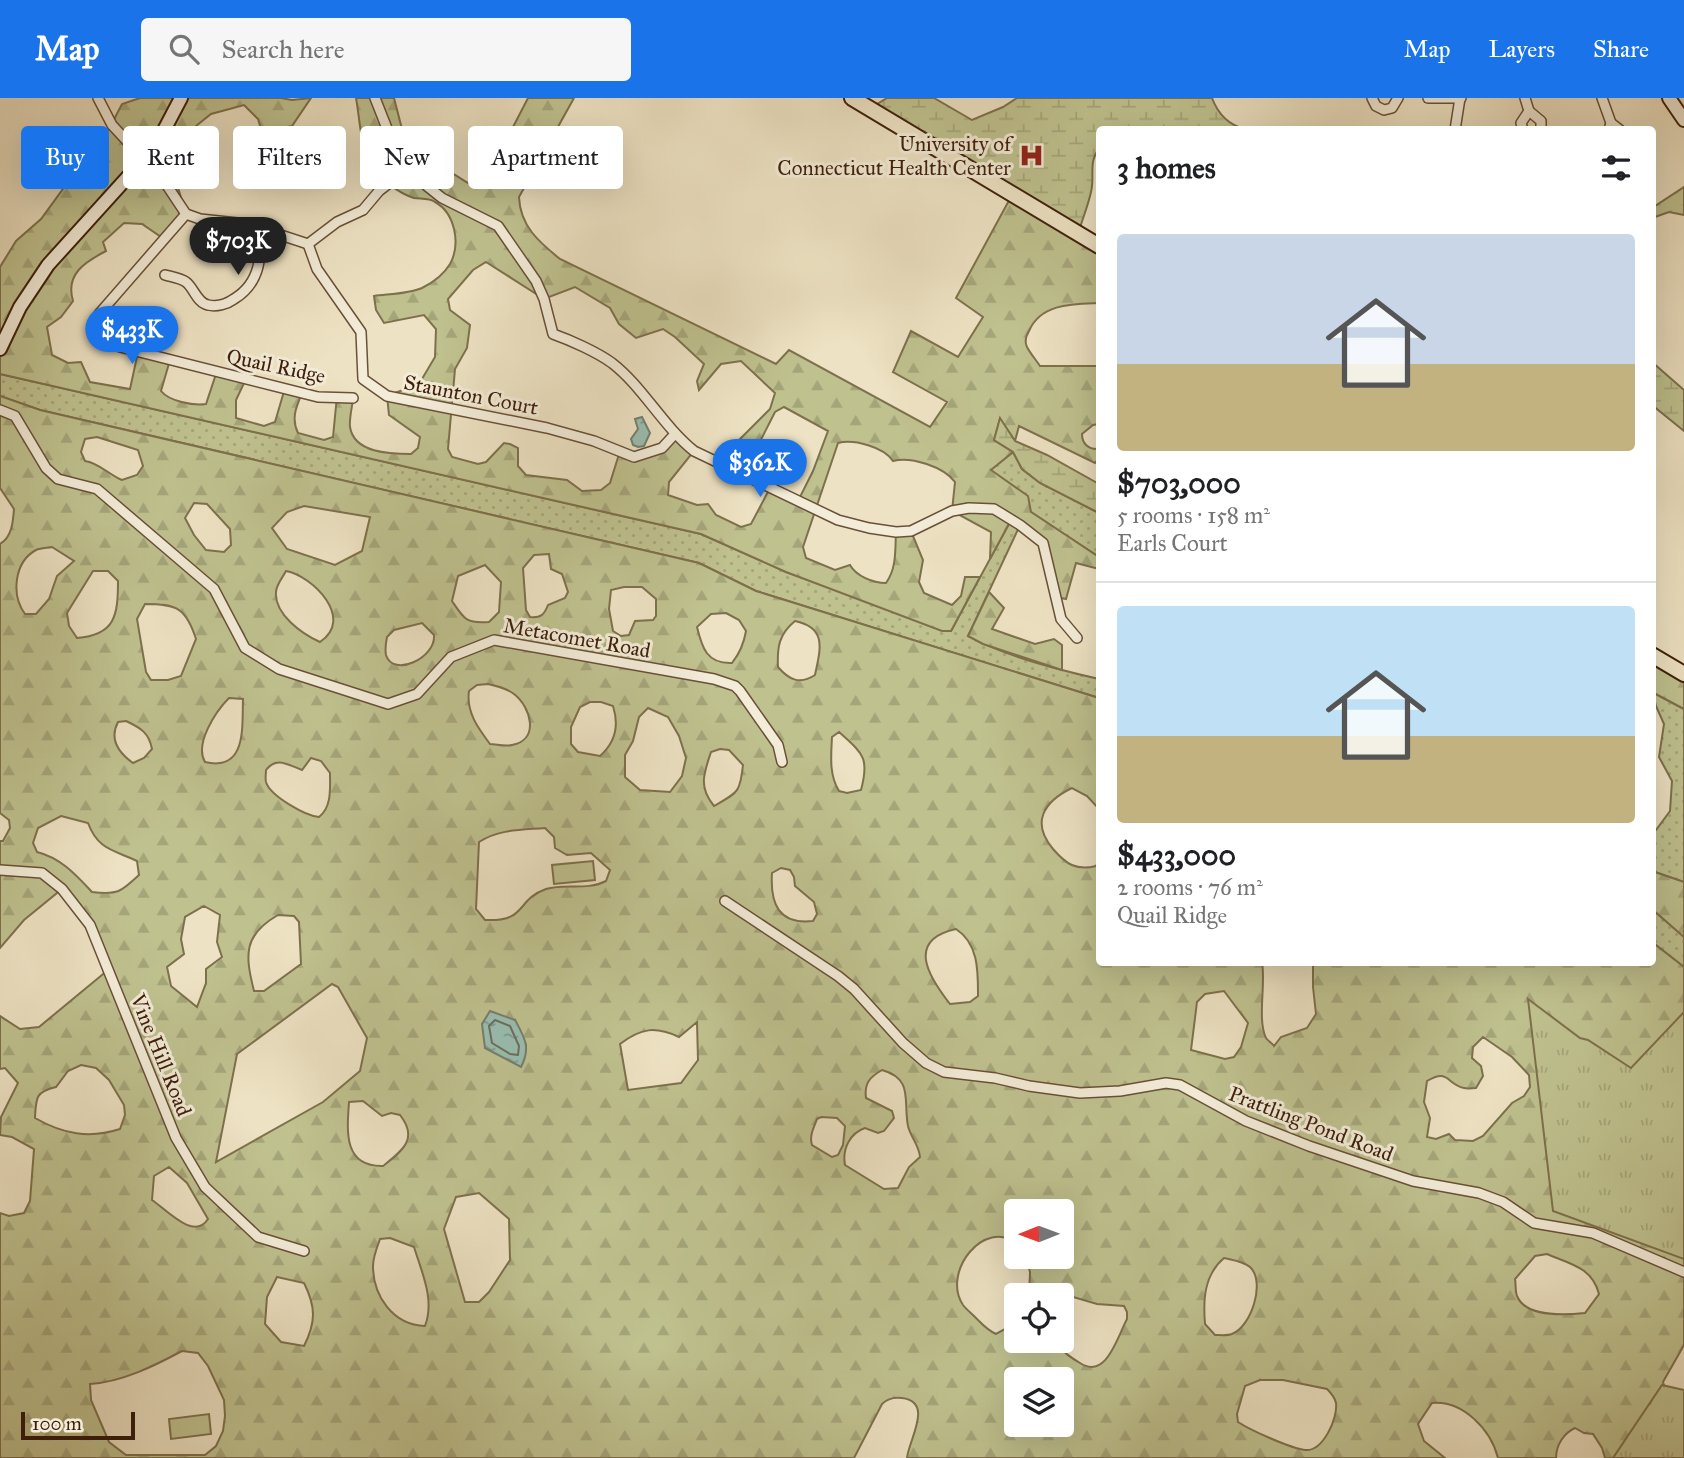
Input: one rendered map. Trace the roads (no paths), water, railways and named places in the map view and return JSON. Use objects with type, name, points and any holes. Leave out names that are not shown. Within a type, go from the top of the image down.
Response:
[{"type":"main road","points":[[852,98],[874,104],[1096,244]]},
{"type":"main road","points":[[1656,657],[1684,674]]},
{"type":"street","points":[[98,98],[112,125],[123,134]]},
{"type":"street","points":[[164,126],[181,98]]},
{"type":"street","points":[[375,98],[386,126]]},
{"type":"street","points":[[1372,98],[1376,106],[1384,110],[1392,108],[1398,98]]},
{"type":"street","points":[[1428,98],[1461,98],[1456,126]]},
{"type":"street","points":[[1525,98],[1529,111],[1541,121],[1541,126]]},
{"type":"street","points":[[1602,98],[1610,126]]},
{"type":"street","points":[[1670,98],[1684,121]]},
{"type":"street","points":[[1522,126],[1529,111]]},
{"type":"street","points":[[0,349],[20,307],[48,265],[123,182]]},
{"type":"street","points":[[169,189],[186,214],[200,219],[236,222],[308,244],[337,222],[363,210],[382,189]]},
{"type":"street","points":[[431,189],[442,198],[498,226],[536,281],[544,299],[552,334],[611,363],[630,380],[674,435],[694,452],[838,520],[869,528],[911,531],[952,511],[969,508],[994,509],[1043,543],[1061,619],[1077,638]]},
{"type":"street","name":"Quail Ridge","points":[[186,214],[99,314],[98,331],[111,344],[124,348],[318,397],[353,398]]},
{"type":"street","points":[[165,275],[183,280],[204,304],[210,306],[228,303],[242,295],[252,284],[258,267],[260,247],[254,227]]},
{"type":"street","points":[[260,247],[271,231]]},
{"type":"street","name":"Staunton Court","points":[[308,244],[317,269],[361,332],[363,379],[387,396],[547,428],[594,441],[634,457],[662,448],[674,435]]},
{"type":"street","name":"Metacomet Road","points":[[0,410],[15,416],[46,468],[58,479],[97,489],[214,589],[245,648],[279,669],[388,704],[417,694],[451,657],[494,640],[714,679],[736,686],[778,745],[782,762]]},
{"type":"street","name":"Vine Hill Road","points":[[0,870],[42,873],[62,889],[90,925],[176,1138],[205,1187],[258,1237],[304,1251]]},
{"type":"street","name":"Prattling Pond Road","points":[[725,901],[838,976],[854,989],[903,1043],[937,1070],[1080,1093],[1121,1091],[1166,1083],[1180,1086],[1246,1121],[1309,1146],[1413,1181],[1479,1193],[1503,1202],[1534,1223],[1593,1233],[1684,1272]]},
{"type":"water","points":[[642,417],[650,433],[644,446],[638,447],[633,445],[631,439],[638,429],[635,419]]},
{"type":"water","points":[[490,1011],[515,1020],[522,1032],[526,1054],[521,1067],[485,1048],[482,1024]]},
{"type":"place","name":"University of Connecticut Health Center","points":[[1031,156]]}]
